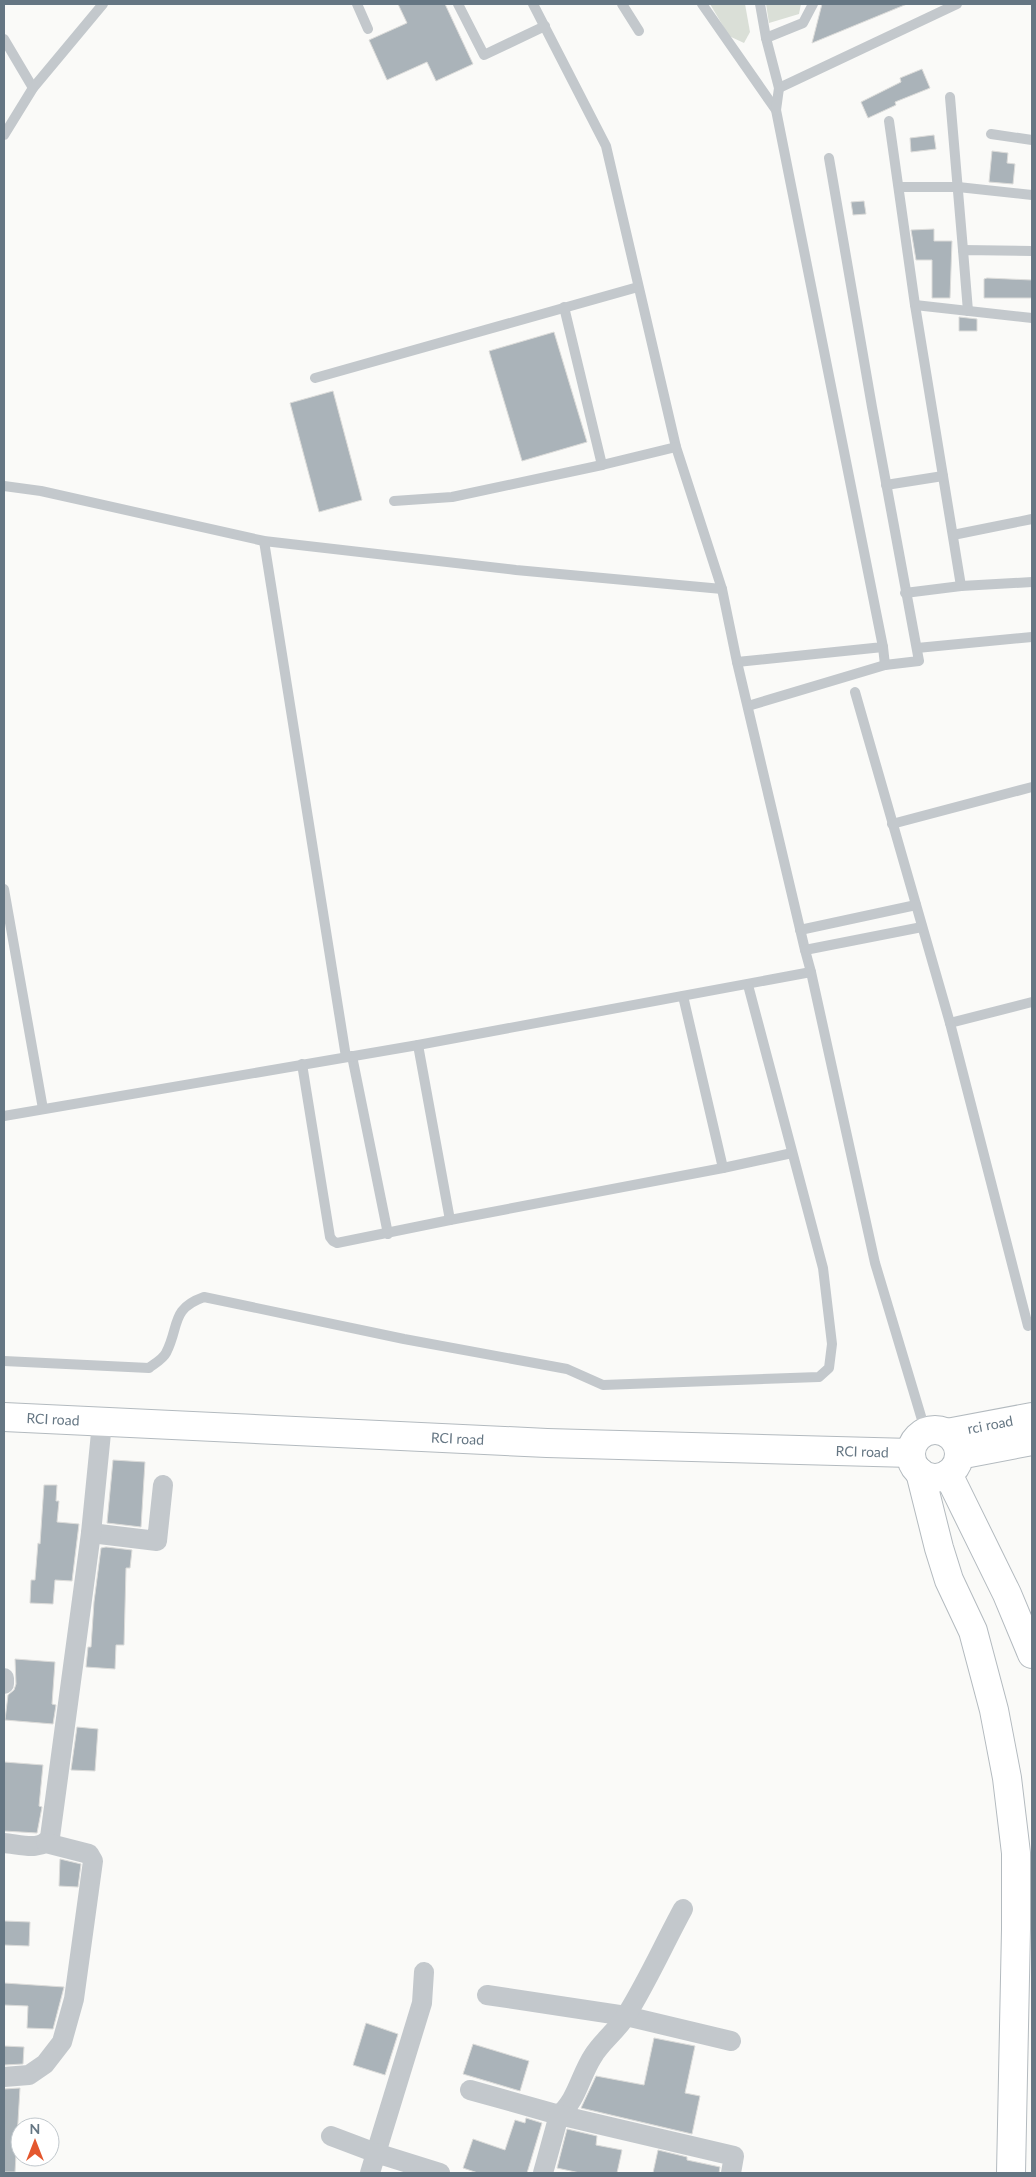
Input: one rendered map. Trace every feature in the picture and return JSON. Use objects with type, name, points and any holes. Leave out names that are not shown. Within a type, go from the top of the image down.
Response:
[{"type":"main road","name":"rci road","points":[[935,1453],[1032,1416]]},
{"type":"main road","name":"RCI road","points":[[4,1417],[547,1443],[935,1453],[1032,1441]]},
{"type":"main road","points":[[935,1453],[1007,1594],[1032,1654]]},
{"type":"main road","points":[[935,1453],[939,1548],[949,1580],[973,1631],[994,1710],[1007,1778],[1016,1862],[1011,2173]]},
{"type":"street","points":[[4,1843],[40,1846],[46,1843],[50,1837],[91,1533],[102,1423]]},
{"type":"street","points":[[91,1533],[156,1541],[163,1486]]},
{"type":"street","points":[[4,1678],[4,1684]]},
{"type":"street","points":[[4,2076],[29,2075],[45,2064],[62,2042],[74,2000],[93,1861],[88,1854],[46,1843]]},
{"type":"street","points":[[542,2173],[559,2116],[572,2102],[581,2077],[594,2054],[626,2016],[683,1908]]},
{"type":"street","points":[[370,2173],[422,2003],[424,1972]]},
{"type":"street","points":[[487,1995],[626,2016],[731,2041]]},
{"type":"street","points":[[470,2090],[559,2116],[734,2156],[732,2173]]},
{"type":"street","points":[[331,2136],[440,2173]]},
{"type":"lane","points":[[4,135],[32,88],[103,4]]},
{"type":"lane","points":[[357,4],[368,29]]},
{"type":"lane","points":[[458,4],[484,55],[545,26]]},
{"type":"lane","points":[[533,4],[606,146],[676,447],[722,589],[737,662],[811,972],[875,1263],[935,1453]]},
{"type":"lane","points":[[622,4],[639,31]]},
{"type":"lane","points":[[702,4],[776,110]]},
{"type":"lane","points":[[760,4],[766,38],[779,88],[776,110],[883,647],[885,665]]},
{"type":"lane","points":[[766,38],[803,23],[813,4]]},
{"type":"lane","points":[[779,88],[957,4]]},
{"type":"lane","points":[[4,39],[32,88]]},
{"type":"lane","points":[[950,97],[968,311]]},
{"type":"lane","points":[[889,120],[915,305],[961,586]]},
{"type":"lane","points":[[991,134],[1032,140]]},
{"type":"lane","points":[[748,706],[885,665],[919,661],[905,594],[829,158]]},
{"type":"lane","points":[[899,187],[958,187],[1032,195]]},
{"type":"lane","points":[[963,250],[1032,251]]},
{"type":"lane","points":[[315,378],[564,307],[638,288]]},
{"type":"lane","points":[[915,305],[1032,318]]},
{"type":"lane","points":[[564,307],[602,465]]},
{"type":"lane","points":[[394,501],[452,497],[676,447]]},
{"type":"lane","points":[[886,485],[943,476]]},
{"type":"lane","points":[[4,486],[41,491],[264,541],[516,570],[722,589]]},
{"type":"lane","points":[[953,535],[1032,519]]},
{"type":"lane","points":[[264,541],[349,1056],[388,1234]]},
{"type":"lane","points":[[905,594],[961,586],[1032,582]]},
{"type":"lane","points":[[917,648],[1032,637]]},
{"type":"lane","points":[[737,662],[883,647]]},
{"type":"lane","points":[[854,692],[950,1023],[1028,1326]]},
{"type":"lane","points":[[892,824],[1032,787]]},
{"type":"lane","points":[[4,889],[43,1109]]},
{"type":"lane","points":[[800,930],[916,905]]},
{"type":"lane","points":[[805,950],[922,927]]},
{"type":"lane","points":[[4,1116],[418,1045],[811,972]]},
{"type":"lane","points":[[4,1361],[149,1368],[166,1354],[181,1311],[192,1301],[204,1297],[404,1339],[567,1369],[603,1385],[820,1377],[829,1368],[832,1344],[823,1268],[748,985]]},
{"type":"lane","points":[[684,996],[724,1168]]},
{"type":"lane","points":[[950,1023],[1032,1002]]},
{"type":"lane","points":[[418,1045],[450,1220]]},
{"type":"lane","points":[[302,1064],[330,1237],[337,1243],[724,1168],[792,1153]]},
{"type":"shaded area","points":[[710,4],[745,4],[750,32],[744,43],[729,36]]},
{"type":"shaded area","points":[[766,4],[801,4],[799,14],[769,23]]},
{"type":"building","points":[[398,4],[445,4],[473,64],[436,81],[427,62],[387,80],[369,40],[407,23]]},
{"type":"building","points":[[822,4],[907,4],[812,43]]},
{"type":"building","points":[[922,69],[930,88],[895,102],[896,105],[868,118],[861,102],[901,82],[900,78]]},
{"type":"building","points":[[934,135],[936,149],[911,152],[910,138]]},
{"type":"building","points":[[992,151],[1008,153],[1007,163],[1015,164],[1013,184],[989,182]]},
{"type":"building","points":[[864,201],[866,214],[853,215],[851,202]]},
{"type":"building","points":[[934,229],[934,241],[952,241],[950,298],[932,298],[932,260],[916,260],[911,230]]},
{"type":"building","points":[[984,279],[1032,280],[1032,298],[984,298]]},
{"type":"building","points":[[959,317],[977,319],[977,331],[959,331]]},
{"type":"building","points":[[554,332],[587,442],[522,461],[489,351]]},
{"type":"building","points":[[333,391],[362,500],[319,512],[290,403]]},
{"type":"building","points":[[113,1460],[145,1462],[141,1527],[107,1523]]},
{"type":"building","points":[[44,1485],[57,1485],[56,1501],[59,1501],[57,1522],[79,1524],[72,1581],[55,1580],[53,1604],[30,1603],[31,1580],[35,1580],[38,1543],[40,1544]]},
{"type":"building","points":[[101,1548],[132,1550],[130,1568],[126,1568],[124,1645],[116,1645],[115,1669],[86,1667],[88,1647],[91,1647],[94,1602]]},
{"type":"building","points":[[15,1659],[55,1662],[52,1704],[56,1705],[53,1724],[5,1720],[8,1695],[14,1690],[16,1684]]},
{"type":"building","points":[[77,1727],[98,1729],[95,1771],[71,1770]]},
{"type":"building","points":[[4,1762],[43,1765],[39,1806],[42,1807],[37,1833],[4,1831]]},
{"type":"building","points":[[60,1859],[81,1864],[78,1887],[59,1886]]},
{"type":"building","points":[[4,1921],[30,1922],[29,1946],[4,1945]]},
{"type":"building","points":[[4,1983],[64,1987],[53,2029],[27,2028],[28,2006],[4,2005]]},
{"type":"building","points":[[366,2023],[398,2034],[385,2075],[353,2065]]},
{"type":"building","points":[[654,2038],[695,2046],[685,2093],[700,2096],[692,2134],[581,2108],[596,2076],[644,2085]]},
{"type":"building","points":[[473,2044],[529,2061],[520,2091],[463,2074]]},
{"type":"building","points":[[4,2046],[24,2047],[23,2064],[4,2065]]},
{"type":"building","points":[[20,2088],[18,2117],[10,2117],[10,2167],[15,2167],[15,2172],[4,2172],[4,2089]]},
{"type":"building","points":[[526,2118],[542,2123],[527,2173],[478,2173],[463,2168],[473,2139],[505,2150],[515,2120],[525,2123]]},
{"type":"building","points":[[567,2129],[597,2136],[596,2145],[622,2150],[617,2173],[580,2173],[557,2168]]},
{"type":"building","points":[[658,2150],[687,2157],[687,2160],[720,2167],[719,2173],[653,2173]]}]
